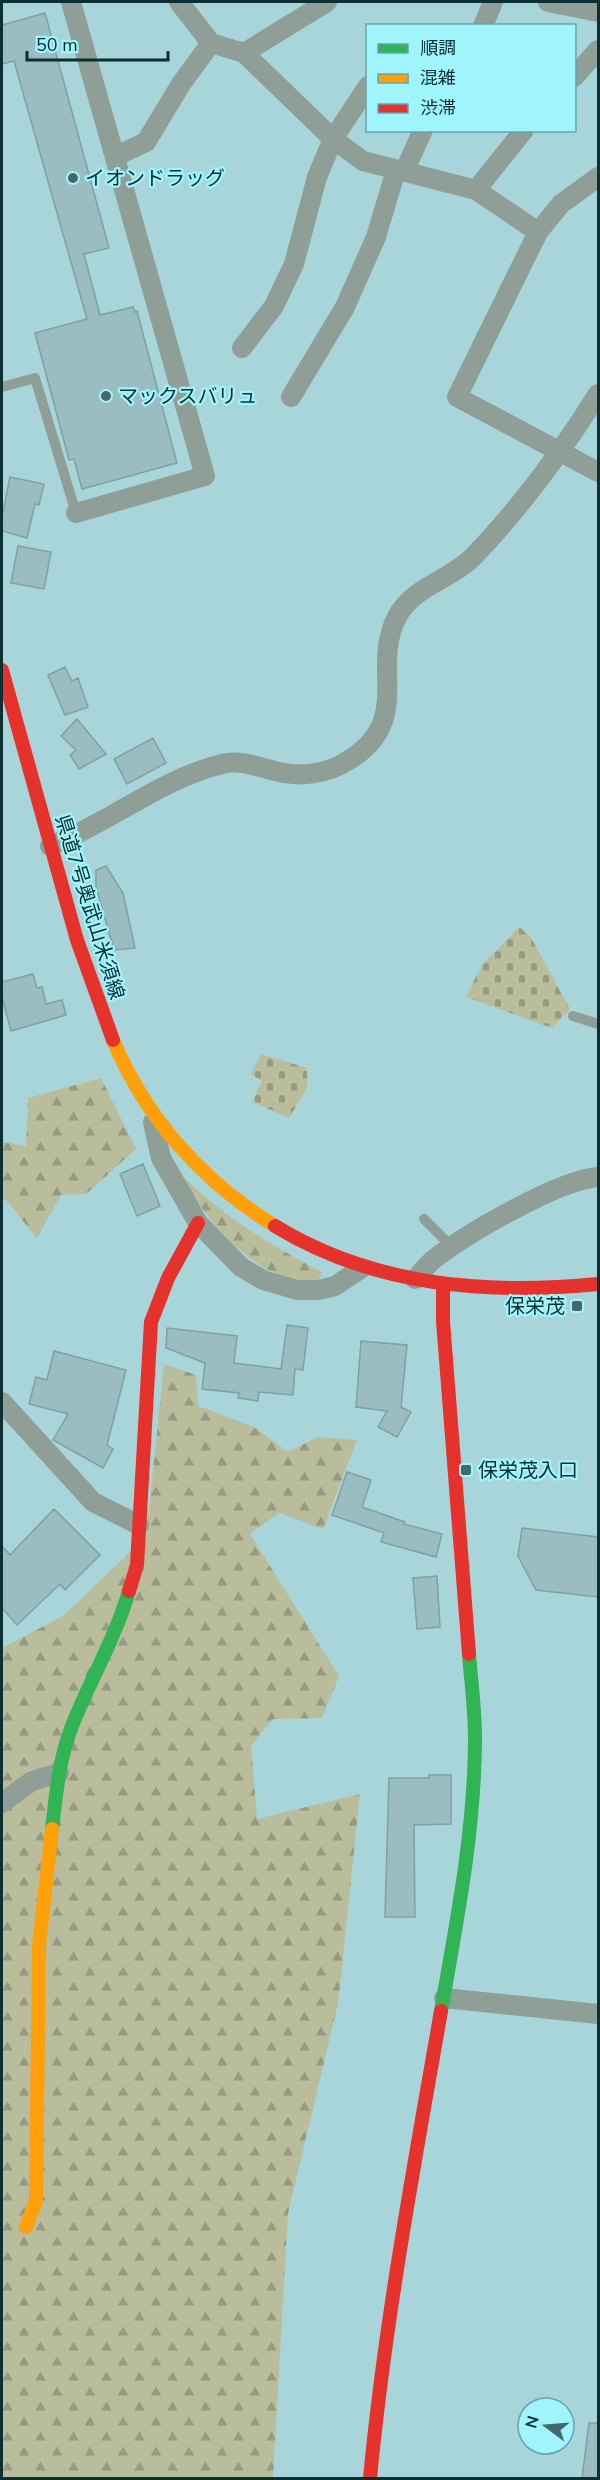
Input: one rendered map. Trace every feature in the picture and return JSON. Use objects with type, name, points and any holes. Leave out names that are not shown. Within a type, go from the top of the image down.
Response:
[{"type":"street","points":[[71,2],[205,476],[76,513]]},
{"type":"street","points":[[179,2],[211,43],[244,53],[333,139],[363,161],[476,190],[538,232]]},
{"type":"street","points":[[244,53],[327,2]]},
{"type":"street","points":[[484,24],[493,2]]},
{"type":"street","points":[[548,2],[598,12]]},
{"type":"street","points":[[116,156],[146,142],[181,84],[211,43]]},
{"type":"street","points":[[576,75],[598,50]]},
{"type":"street","points":[[242,348],[274,306],[294,264],[317,177],[333,139],[366,89]]},
{"type":"street","points":[[291,397],[345,307],[376,237],[400,171],[422,132]]},
{"type":"street","points":[[476,190],[522,132]]},
{"type":"street","points":[[598,177],[561,204],[538,232],[457,397],[598,472]]},
{"type":"street","points":[[51,846],[78,835],[192,772],[225,763],[252,764],[293,775],[320,772],[347,761],[363,750],[375,736],[386,713],[388,657],[392,627],[398,615],[419,592],[473,558],[562,451],[598,394]]},
{"type":"street","name":"県道7号奥武山米須線","points":[[2,670],[84,970],[128,1073],[168,1135],[227,1193],[296,1238],[362,1268],[443,1284],[489,1290],[540,1290],[598,1284]]},
{"type":"street","points":[[150,1108],[161,1158],[198,1223],[241,1267],[281,1287],[319,1290],[335,1286],[362,1268]]},
{"type":"street","points":[[415,1279],[436,1257],[475,1231],[559,1189],[598,1177]]},
{"type":"street","points":[[26,2227],[36,2201],[39,1945],[59,1773],[71,1727],[118,1628],[137,1565],[151,1322],[168,1278],[198,1223]]},
{"type":"street","points":[[370,2478],[380,2371],[393,2285],[461,1900],[470,1821],[475,1736],[443,1321],[443,1284]]},
{"type":"street","points":[[2,1402],[93,1502],[139,1525]]},
{"type":"street","points":[[2,1803],[32,1781],[59,1773]]},
{"type":"street","points":[[444,1998],[598,2014]]},
{"type":"lane","points":[[2,387],[35,378],[76,513]]},
{"type":"lane","points":[[573,1016],[598,1024]]},
{"type":"lane","points":[[424,1219],[452,1247]]},
{"type":"green space","points":[[519,927],[530,936],[570,1009],[552,1028],[466,997],[482,965]]},
{"type":"green space","points":[[261,1054],[307,1068],[307,1088],[289,1118],[252,1102],[262,1081],[251,1074]]},
{"type":"green space","points":[[101,1078],[136,1149],[86,1194],[61,1195],[37,1238],[6,1200],[2,1200],[2,1142],[26,1146],[28,1098]]},
{"type":"green space","points":[[183,1177],[249,1230],[322,1272],[319,1281],[298,1280],[277,1274],[257,1263],[221,1232],[193,1195]]},
{"type":"green space","points":[[164,1364],[196,1375],[198,1406],[254,1427],[288,1452],[317,1437],[357,1440],[323,1529],[279,1513],[250,1534],[339,1676],[322,1718],[273,1719],[251,1746],[257,1819],[360,1794],[338,2004],[288,2213],[273,2478],[2,2478],[2,1648],[63,1616],[146,1537]]},
{"type":"building","points":[[45,13],[109,248],[84,254],[100,315],[133,307],[135,312],[137,311],[177,463],[82,489],[74,459],[69,460],[35,333],[87,319],[14,61],[2,64],[2,25]]},
{"type":"building","points":[[10,477],[44,484],[39,505],[35,504],[27,538],[2,531],[2,517]]},
{"type":"building","points":[[18,546],[51,552],[44,589],[11,583]]},
{"type":"building","points":[[65,667],[72,681],[78,678],[88,707],[65,715],[48,675]]},
{"type":"building","points":[[77,719],[106,754],[79,769],[70,755],[76,750],[61,736]]},
{"type":"building","points":[[153,738],[166,763],[127,784],[114,759]]},
{"type":"building","points":[[106,866],[123,893],[135,948],[114,950],[96,887],[96,870]]},
{"type":"building","points":[[33,974],[37,988],[42,987],[46,1004],[62,1000],[66,1015],[11,1031],[2,997],[2,982]]},
{"type":"building","points":[[143,1164],[160,1206],[137,1216],[120,1174]]},
{"type":"building","points":[[287,1325],[308,1328],[303,1370],[295,1369],[293,1395],[259,1392],[258,1401],[238,1398],[239,1393],[202,1389],[205,1363],[166,1348],[167,1328],[237,1336],[234,1363],[281,1369]]},
{"type":"building","points":[[361,1341],[407,1345],[401,1407],[411,1412],[397,1437],[378,1427],[387,1411],[356,1407]]},
{"type":"building","points":[[54,1351],[126,1370],[107,1445],[113,1449],[103,1468],[53,1440],[68,1414],[29,1404],[36,1377],[47,1380]]},
{"type":"building","points":[[347,1472],[371,1480],[362,1507],[405,1522],[404,1524],[442,1534],[436,1557],[381,1542],[384,1533],[332,1515]]},
{"type":"building","points":[[54,1509],[100,1555],[65,1590],[60,1584],[17,1625],[2,1608],[2,1546],[10,1555]]},
{"type":"building","points":[[522,1528],[598,1537],[598,1597],[536,1590],[518,1556]]},
{"type":"building","points":[[437,1576],[440,1627],[417,1629],[413,1578]]},
{"type":"building","points":[[429,1775],[451,1775],[451,1824],[414,1825],[415,1917],[385,1917],[389,1778],[429,1778]]},
{"type":"building","points":[[589,2423],[598,2423],[598,2478],[582,2478]]},
{"type":"traffic: fast","points":[[52,1829],[64,1751],[79,1709],[117,1626],[129,1591]]},
{"type":"traffic: fast","points":[[441,2011],[464,1874],[472,1806],[475,1727],[469,1654]]},
{"type":"traffic: slow","points":[[113,1040],[142,1096],[179,1146],[224,1189],[275,1226]]},
{"type":"traffic: slow","points":[[26,2227],[36,2201],[39,1945],[52,1829]]},
{"type":"traffic: jam","points":[[2,670],[77,940],[113,1040]]},
{"type":"traffic: jam","points":[[129,1591],[137,1565],[151,1322],[168,1278],[198,1223]]},
{"type":"traffic: jam","points":[[275,1226],[312,1246],[351,1262],[391,1274],[431,1282],[514,1288],[598,1284]]},
{"type":"traffic: jam","points":[[443,1284],[443,1321],[469,1654]]},
{"type":"traffic: jam","points":[[370,2478],[392,2302],[441,2011]]},
{"type":"place","name":"イオンドラッグ","points":[[73,178]]},
{"type":"place","name":"マックスバリュ","points":[[106,396]]},
{"type":"place","name":"保栄茂","points":[[577,1306]]},
{"type":"place","name":"保栄茂入口","points":[[466,1470]]}]
